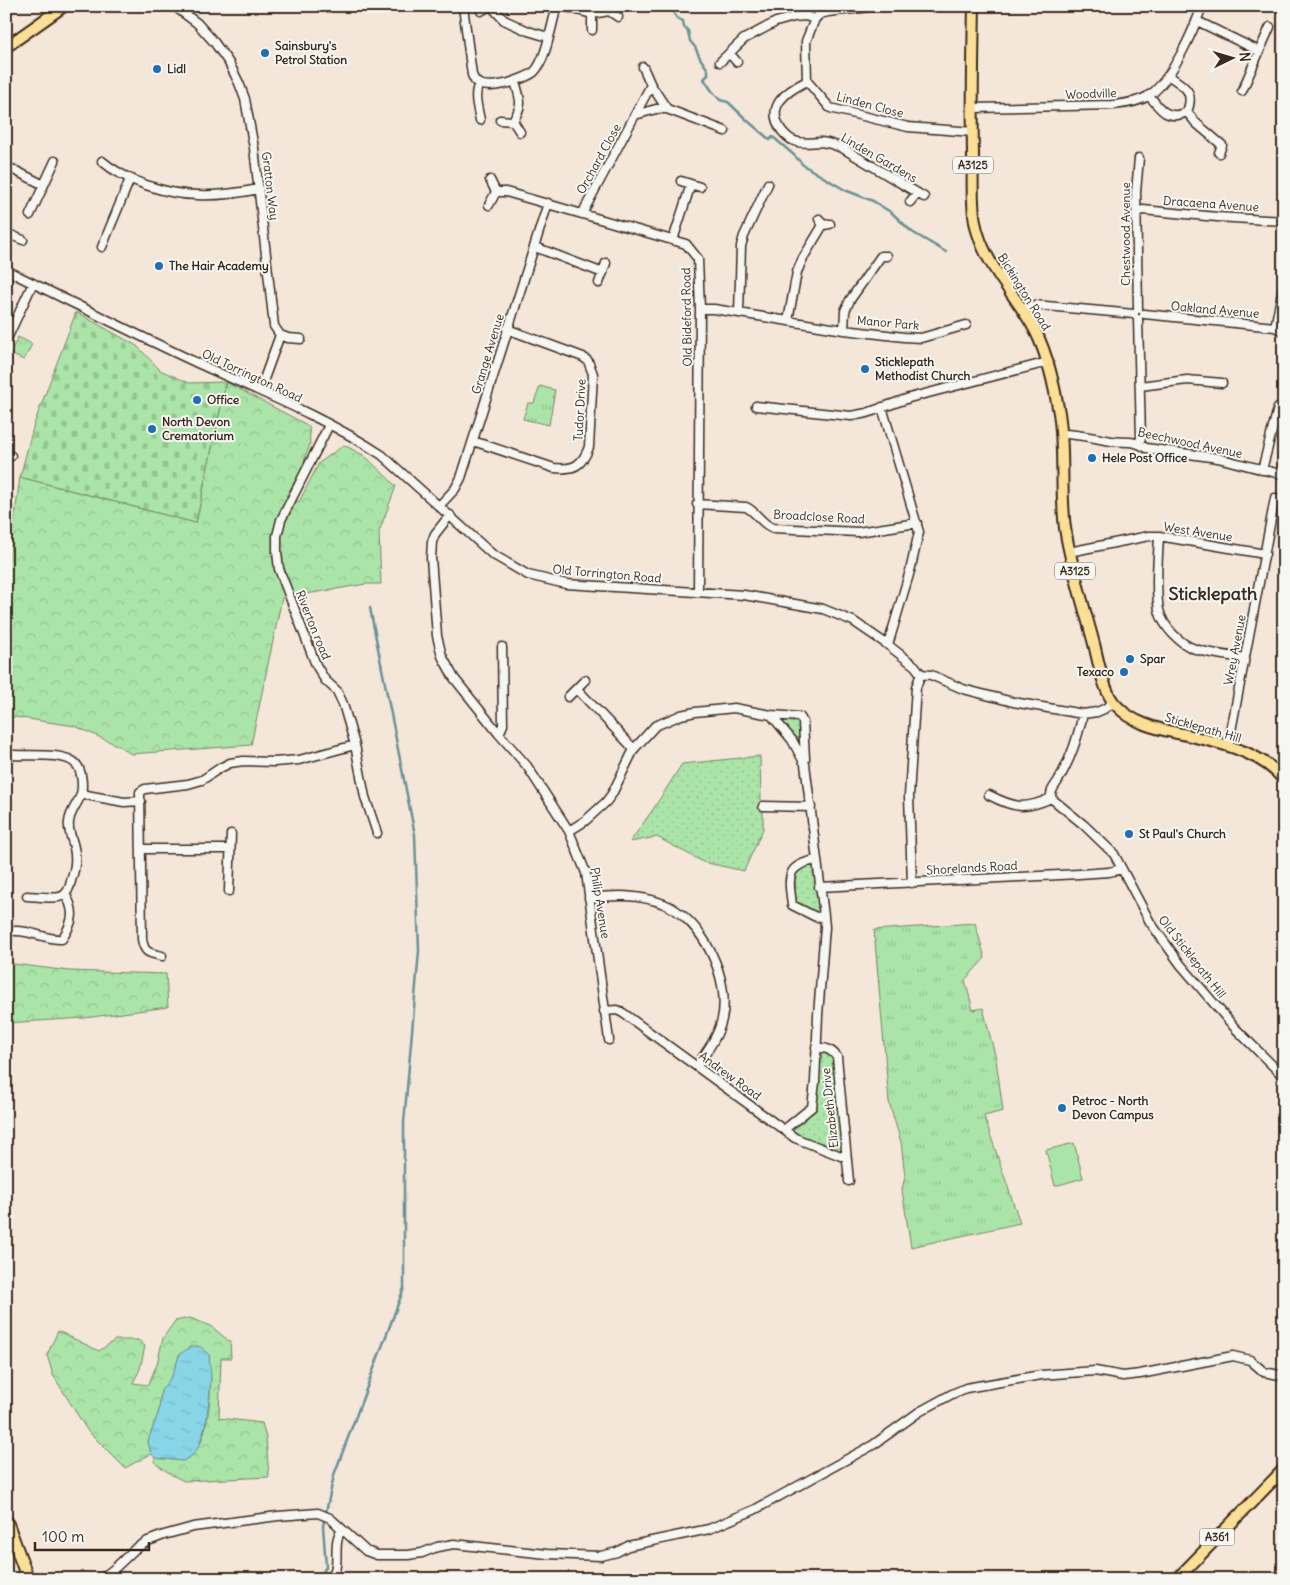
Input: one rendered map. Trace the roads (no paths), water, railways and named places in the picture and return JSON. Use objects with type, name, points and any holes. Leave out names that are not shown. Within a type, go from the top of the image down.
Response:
[{"type":"highway","points":[[6,1520],[28,1579]]},
{"type":"main road","points":[[6,47],[64,6]]},
{"type":"main road","name":"Bickington Road","points":[[974,6],[973,209],[986,255],[1036,332],[1048,362],[1055,389],[1062,434],[1062,497],[1069,552],[1100,666],[1113,703]]},
{"type":"main road","name":"Sticklepath Hill","points":[[1113,703],[1135,720],[1146,725],[1199,738],[1252,756],[1267,764],[1284,780]]},
{"type":"main road","name":"A361","points":[[1177,1579],[1284,1469]]},
{"type":"street","name":"Gratton Way","points":[[174,6],[197,23],[214,42],[239,83],[249,119],[265,231],[274,326],[280,335]]},
{"type":"street","points":[[463,6],[472,75],[479,84],[491,86],[515,81],[535,71],[541,62],[557,6]]},
{"type":"street","points":[[480,11],[491,6],[504,20],[528,31],[548,37]]},
{"type":"street","points":[[562,6],[592,14],[609,11],[618,18]]},
{"type":"street","points":[[808,81],[806,41],[815,19],[820,14],[828,12],[878,6]]},
{"type":"street","name":"Woodville","points":[[972,108],[1131,103],[1149,95],[1169,76],[1197,21],[1202,6]]},
{"type":"street","points":[[592,14],[592,30]]},
{"type":"street","points":[[720,62],[744,39],[776,22],[806,16],[815,19]]},
{"type":"street","points":[[1197,21],[1259,51]]},
{"type":"street","points":[[1242,91],[1270,28]]},
{"type":"street","points":[[729,53],[737,62]]},
{"type":"street","points":[[643,67],[667,109],[724,131]]},
{"type":"street","points":[[1169,76],[1187,90],[1190,98],[1187,112]]},
{"type":"street","points":[[513,120],[520,110],[521,104],[515,81]]},
{"type":"street","name":"Linden Close","points":[[808,81],[830,108],[908,127],[972,132]]},
{"type":"street","name":"Linden Gardens","points":[[808,81],[786,93],[776,108],[776,118],[785,134],[797,142],[807,144],[822,142],[834,144],[844,149],[920,195],[910,202]]},
{"type":"street","points":[[479,84],[476,100],[480,120]]},
{"type":"street","name":"Orchard Close","points":[[582,214],[651,84]]},
{"type":"street","points":[[1149,95],[1167,115],[1174,116],[1187,112]]},
{"type":"street","name":"Orchard Close","points":[[636,115],[656,109],[667,109]]},
{"type":"street","points":[[1187,112],[1196,123],[1222,145],[1219,153]]},
{"type":"street","points":[[500,120],[513,120]]},
{"type":"street","points":[[513,120],[520,132]]},
{"type":"street","name":"Chestwood Avenue","points":[[1139,158],[1136,192],[1141,438],[1139,443]]},
{"type":"street","points":[[30,215],[55,161]]},
{"type":"street","points":[[102,161],[112,170],[130,180],[154,188],[196,196],[259,189]]},
{"type":"street","points":[[6,166],[44,185]]},
{"type":"street","points":[[102,246],[130,180]]},
{"type":"street","points":[[489,205],[496,192],[490,180]]},
{"type":"street","points":[[681,181],[700,187]]},
{"type":"street","points":[[672,240],[691,184]]},
{"type":"street","points":[[739,313],[741,246],[768,184]]},
{"type":"street","name":"Old Bideford Road","points":[[496,192],[506,192],[548,203],[686,244],[698,259],[700,309],[697,504],[698,591]]},
{"type":"street","name":"Grange Avenue","points":[[440,505],[455,489],[461,478],[548,203]]},
{"type":"street","name":"Dracaena Avenue","points":[[1137,212],[1143,210],[1217,217],[1284,220]]},
{"type":"street","points":[[788,321],[797,272],[803,258],[824,223]]},
{"type":"street","points":[[6,233],[23,240]]},
{"type":"street","points":[[535,247],[603,273]]},
{"type":"street","name":"Manor Park","points":[[844,330],[845,311],[850,300],[884,256],[877,248]]},
{"type":"street","points":[[599,283],[606,263]]},
{"type":"street","name":"Old Torrington Road","points":[[6,270],[196,362],[260,390],[363,442],[382,455],[440,505],[492,554],[535,577],[566,584],[744,595],[823,609],[853,621],[888,644],[915,666],[921,674],[931,675],[963,689],[1013,702],[1083,714],[1097,712],[1113,703]]},
{"type":"street","points":[[6,341],[33,283]]},
{"type":"street","points":[[1276,327],[1284,283]]},
{"type":"street","name":"Oakland Avenue","points":[[1023,310],[1035,305],[1276,327],[1284,332]]},
{"type":"street","name":"Manor Park","points":[[700,309],[714,309],[904,338],[921,338],[962,326],[956,318]]},
{"type":"street","name":"Tudor Drive","points":[[473,441],[554,468],[566,470],[579,465],[589,447],[593,374],[588,361],[583,357],[507,330]]},
{"type":"street","points":[[260,390],[280,335],[301,339]]},
{"type":"street","points":[[756,406],[851,416],[867,413],[909,398],[1048,362]]},
{"type":"street","points":[[1140,386],[1187,380],[1222,382]]},
{"type":"street","points":[[882,407],[919,532],[910,571],[888,644]]},
{"type":"street","points":[[1262,470],[1278,408]]},
{"type":"street","name":"Riverton road","points":[[329,425],[281,520],[277,536],[277,552],[279,569],[316,665],[325,680],[337,690],[340,697],[355,745],[365,797],[377,833]]},
{"type":"street","name":"Beechwood Avenue","points":[[1062,434],[1076,434],[1112,441],[1139,443],[1146,448],[1218,458],[1284,475]]},
{"type":"street","name":"Wrey Avenue","points":[[1228,747],[1275,498]]},
{"type":"street","name":"Broadclose Road","points":[[697,504],[746,507],[752,510],[766,526],[773,528],[858,532],[917,523]]},
{"type":"street","name":"Philip Avenue","points":[[450,515],[435,534],[432,542],[431,558],[437,636],[442,656],[454,678],[527,766],[569,832],[586,873],[609,1040]]},
{"type":"street","name":"West Avenue","points":[[1069,552],[1149,536],[1159,536],[1265,554]]},
{"type":"street","points":[[1159,536],[1158,595],[1160,612],[1166,626],[1185,644],[1196,649],[1245,658]]},
{"type":"street","points":[[499,734],[503,725],[502,647]]},
{"type":"street","name":"Shorelands Road","points":[[921,674],[916,687],[908,796],[912,883],[1109,872],[1122,868]]},
{"type":"street","points":[[568,697],[586,680]]},
{"type":"street","points":[[577,689],[634,749]]},
{"type":"street","name":"Elizabeth Drive","points":[[569,832],[586,821],[606,802],[612,794],[634,749],[655,726],[695,712],[734,708],[802,719],[805,764],[825,928],[812,1106],[785,1129]]},
{"type":"street","points":[[988,795],[1012,806],[1026,807],[1051,798],[1051,792],[1075,747],[1083,714]]},
{"type":"street","name":"Elizabeth Drive","points":[[771,715],[792,740],[805,764]]},
{"type":"street","points":[[162,956],[147,951],[143,947],[140,792],[144,789],[188,784],[202,780],[230,763],[299,760],[355,745]]},
{"type":"street","points":[[13,755],[66,758],[76,764],[81,776],[81,794],[70,814],[68,822],[76,861],[70,886],[65,894],[58,897],[27,896]]},
{"type":"street","points":[[81,794],[124,802],[141,801]]},
{"type":"street","name":"Old Sticklepath Hill","points":[[1051,798],[1099,838],[1114,854],[1150,922],[1181,966],[1235,1028],[1284,1078]]},
{"type":"street","points":[[763,806],[811,807]]},
{"type":"street","points":[[229,891],[230,834]]},
{"type":"street","points":[[141,850],[230,849]]},
{"type":"street","points":[[817,860],[804,862],[792,871],[788,878],[792,905],[816,917],[824,916]]},
{"type":"street","points":[[819,887],[912,883]]},
{"type":"street","points":[[15,932],[23,931],[54,940],[62,939],[66,934],[73,911],[65,894]]},
{"type":"street","points":[[589,898],[633,895],[665,904],[682,916],[707,944],[716,961],[724,1007],[715,1038],[697,1066]]},
{"type":"street","name":"Andrew Road","points":[[604,1011],[617,1010],[624,1013],[795,1138],[841,1156],[846,1156]]},
{"type":"street","name":"Elizabeth Drive","points":[[816,1047],[833,1051],[836,1057],[849,1181]]},
{"type":"street","points":[[101,1579],[135,1550],[148,1541],[164,1535],[193,1527],[318,1513],[330,1518],[366,1551],[377,1555],[422,1553],[437,1547],[454,1544],[547,1554],[601,1556],[628,1546],[709,1529],[754,1510],[873,1445],[919,1412],[966,1388],[1041,1375],[1095,1371],[1123,1376],[1140,1374],[1233,1356],[1250,1360],[1264,1372],[1284,1376]]},
{"type":"street","points":[[332,1579],[335,1568],[336,1546],[342,1528]]},
{"type":"water","points":[[192,1346],[201,1347],[209,1355],[211,1377],[205,1427],[199,1446],[193,1455],[183,1461],[155,1458],[151,1454],[148,1441],[159,1411],[161,1391],[172,1376],[180,1354]]},
{"type":"waterway","points":[[669,6],[677,18],[683,21],[690,41],[708,70],[708,75],[704,79],[720,100],[728,102],[770,140],[773,137],[803,165],[845,190],[873,201],[892,213],[912,232],[946,252]]},
{"type":"waterway","points":[[318,1579],[326,1567],[323,1526],[334,1475],[404,1288],[404,1123],[419,951],[415,835],[370,608]]},
{"type":"railway","points":[[1278,1579],[1284,1573]]},
{"type":"place","name":"Sainsbury's Petrol Station","points":[[265,53]]},
{"type":"place","name":"Lidl","points":[[157,69]]},
{"type":"place","name":"The Hair Academy","points":[[159,266]]},
{"type":"place","name":"Sticklepath Methodist Church","points":[[865,369]]},
{"type":"place","name":"Office","points":[[197,400]]},
{"type":"place","name":"North Devon Crematorium","points":[[152,429]]},
{"type":"place","name":"Hele Post Office","points":[[1092,458]]},
{"type":"place","name":"Spar","points":[[1130,659]]},
{"type":"place","name":"Texaco","points":[[1124,672]]},
{"type":"place","name":"St Paul's Church","points":[[1129,834]]},
{"type":"place","name":"Petroc - North Devon Campus","points":[[1062,1108]]},
{"type":"district","name":"Sticklepath","points":[[1213,594]]}]
